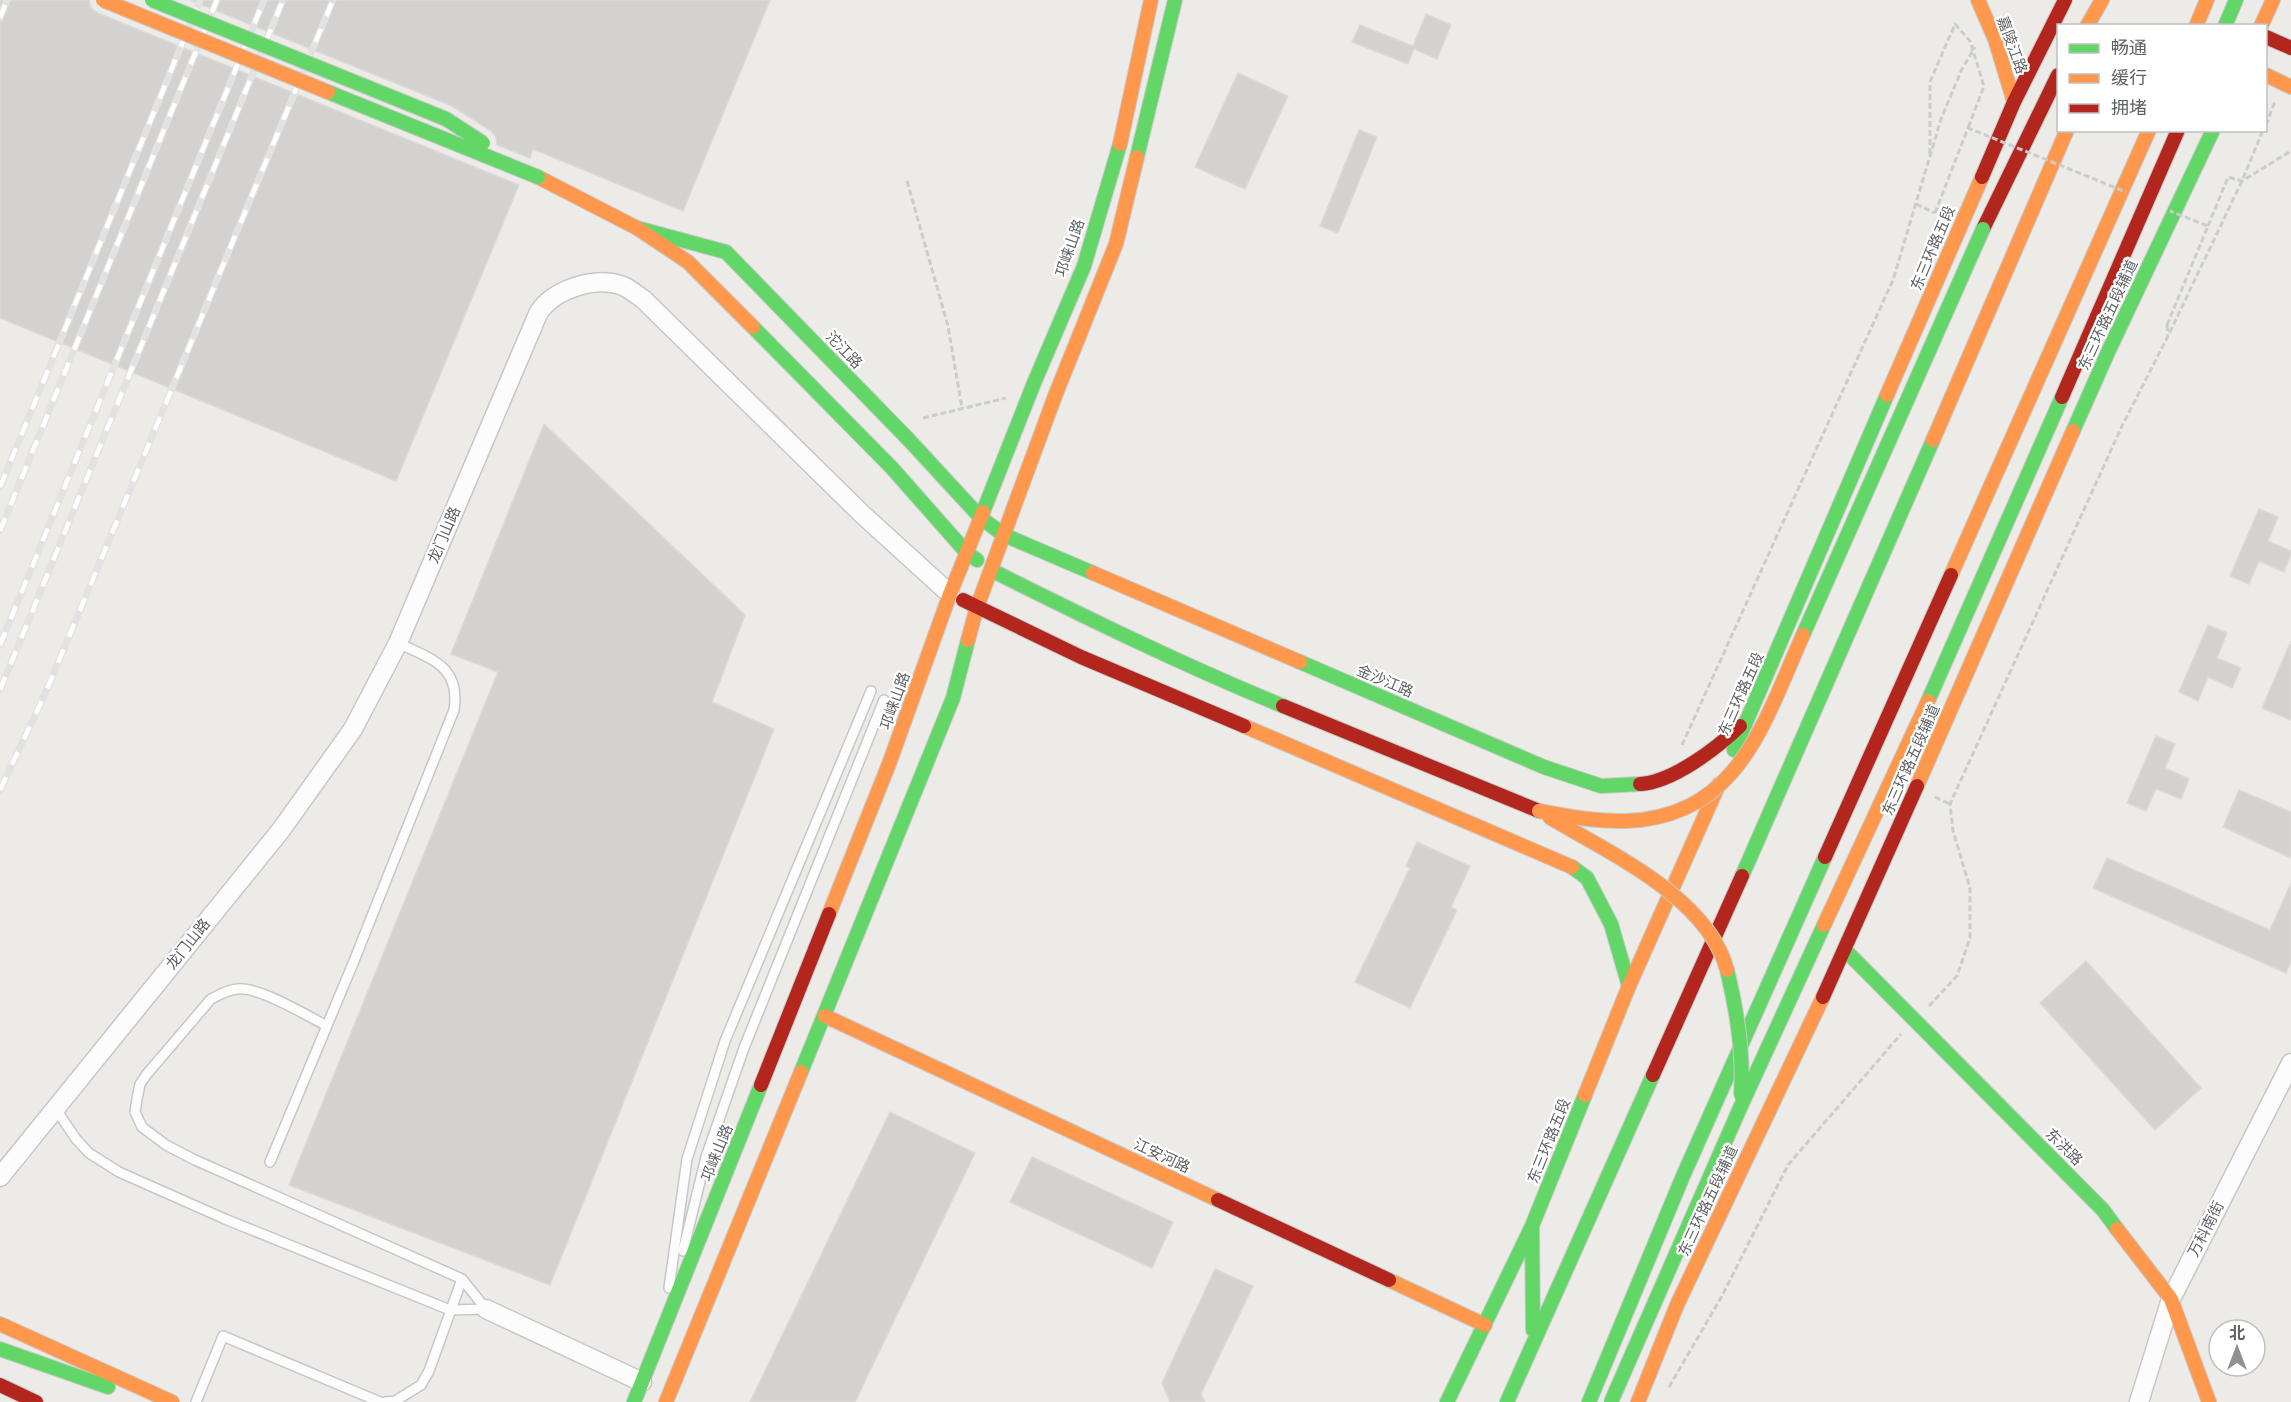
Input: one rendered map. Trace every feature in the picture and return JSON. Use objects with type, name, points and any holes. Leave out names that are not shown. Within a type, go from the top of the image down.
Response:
[{"type":"main road","points":[[103,0],[538,177]]},
{"type":"main road","points":[[152,0],[446,119],[538,177],[637,228],[688,262],[892,468],[967,553],[992,570],[1094,622],[1223,681],[1539,811],[1663,885],[1697,916],[1724,959],[1735,1002],[1743,1068],[1740,1108]]},
{"type":"main road","name":"邛崃山路","points":[[634,1402],[885,775],[921,681],[950,594],[1034,382],[1084,266],[1125,126],[1151,0]]},
{"type":"main road","points":[[666,1402],[953,698],[977,607],[1055,396],[1116,244],[1175,0]]},
{"type":"main road","name":"嘉陵江路","points":[[1978,0],[1995,39],[2014,102]]},
{"type":"main road","name":"东三环路五段","points":[[1448,1402],[1532,1226],[1629,986],[1748,718],[2014,102],[2065,0]]},
{"type":"main road","points":[[2088,24],[2102,0]]},
{"type":"main road","points":[[2197,24],[2207,0]]},
{"type":"main road","points":[[2226,24],[2236,0]]},
{"type":"main road","points":[[2262,24],[2273,0]]},
{"type":"main road","points":[[2267,38],[2291,48]]},
{"type":"main road","points":[[2267,76],[2291,87]]},
{"type":"main road","points":[[1539,811],[1612,821],[1640,821],[1668,814],[1704,796],[1727,780],[1749,751],[1763,725],[1983,229],[2057,77]]},
{"type":"main road","points":[[1508,1402],[1533,1340],[1844,646],[2066,132]]},
{"type":"main road","points":[[1589,1402],[1688,1165],[2148,132]]},
{"type":"main road","points":[[1611,1402],[1740,1108],[1949,656],[2177,132]]},
{"type":"main road","name":"东三环路五段辅道","points":[[1638,1402],[1677,1305],[1845,950],[2109,350],[2212,132]]},
{"type":"main road","name":"沱江路","points":[[637,228],[726,252],[909,440],[981,518],[1004,535]]},
{"type":"main road","name":"金沙江路","points":[[1004,535],[1544,767],[1602,786],[1649,783],[1670,774],[1718,747],[1748,718]]},
{"type":"main road","points":[[950,594],[1081,657],[1566,863],[1587,878],[1611,924],[1629,986]]},
{"type":"main road","name":"东洪路","points":[[1845,950],[2103,1210],[2171,1299],[2209,1402]]},
{"type":"main road","name":"江安河路","points":[[825,1016],[1485,1325]]},
{"type":"main road","points":[[1532,1226],[1533,1340]]},
{"type":"main road","points":[[0,1324],[172,1402]]},
{"type":"main road","points":[[3,1350],[149,1402]]},
{"type":"main road","points":[[0,1385],[36,1402]]},
{"type":"street","name":"龙门山路","points":[[0,1177],[280,830],[353,729],[398,643],[541,310],[560,292],[581,286],[602,284],[623,286],[643,299],[862,514],[950,594]]},
{"type":"street","name":"万科南街","points":[[2139,1402],[2171,1299],[2291,1063]]},
{"type":"street","points":[[486,1309],[642,1382]]},
{"type":"lane","points":[[270,1162],[454,710],[456,698],[454,682],[445,670],[398,643]]},
{"type":"lane","points":[[664,1329],[687,1160],[725,1041],[871,691]]},
{"type":"lane","points":[[664,1329],[706,1157],[744,1048],[884,700]]},
{"type":"lane","points":[[327,1026],[254,991],[238,988],[223,992],[211,999],[140,1084],[135,1112],[142,1127],[166,1145],[195,1160],[462,1279],[486,1309]]},
{"type":"lane","points":[[56,1108],[76,1139],[89,1153],[119,1172],[225,1219],[450,1310],[486,1309]]},
{"type":"lane","points":[[385,1402],[395,1401],[421,1385],[429,1371],[462,1279]]},
{"type":"lane","points":[[196,1402],[223,1336],[380,1402]]},
{"type":"path","points":[[1916,204],[1935,213],[1984,86],[1970,41],[1955,24],[1930,82],[1930,159]]},
{"type":"path","points":[[1670,774],[1893,280],[1941,119],[1962,69],[1987,24]]},
{"type":"path","points":[[1968,128],[2132,195]]},
{"type":"path","points":[[1666,1392],[1722,1296],[1788,1165],[1914,1020],[1957,976],[1970,938],[1970,888],[1953,831],[1950,804],[2122,426],[2168,336],[2262,132]]},
{"type":"path","points":[[2241,182],[2291,151]]},
{"type":"path","points":[[2168,336],[2167,325],[2228,177],[2241,182]]},
{"type":"path","points":[[907,181],[948,326],[962,408]]},
{"type":"path","points":[[2164,208],[2208,226]]},
{"type":"path","points":[[924,418],[1007,397]]},
{"type":"building","points":[[0,0],[89,0],[91,8],[98,13],[519,185],[396,481],[0,318]]},
{"type":"building","points":[[190,0],[770,0],[683,211],[533,149],[530,158],[497,145],[496,137],[491,131],[452,106]]},
{"type":"building","points":[[1426,14],[1451,25],[1437,59],[1414,49],[1408,64],[1352,42],[1360,25],[1413,46]]},
{"type":"building","points":[[1238,73],[1288,96],[1245,189],[1195,167]]},
{"type":"building","points":[[1359,130],[1377,137],[1338,233],[1320,226]]},
{"type":"building","points":[[544,424],[745,615],[712,702],[774,729],[550,1285],[289,1185],[498,672],[451,654]]},
{"type":"building","points":[[2259,509],[2278,517],[2268,541],[2291,551],[2291,554],[2284,572],[2259,561],[2249,584],[2230,576]]},
{"type":"building","points":[[2208,625],[2227,633],[2217,658],[2241,668],[2232,688],[2208,677],[2198,701],[2179,692]]},
{"type":"building","points":[[2291,641],[2291,720],[2262,708]]},
{"type":"building","points":[[2156,736],[2175,744],[2165,768],[2189,779],[2181,799],[2156,789],[2146,811],[2127,803]]},
{"type":"building","points":[[2239,790],[2291,812],[2291,858],[2223,827]]},
{"type":"building","points":[[1417,842],[1470,866],[1451,907],[1457,910],[1410,1008],[1355,982],[1410,868],[1406,866]]},
{"type":"building","points":[[2107,858],[2270,930],[2291,883],[2291,961],[2286,973],[2093,888]]},
{"type":"building","points":[[2086,961],[2201,1088],[2155,1130],[2040,1003]]},
{"type":"building","points":[[890,1112],[975,1153],[855,1402],[750,1402]]},
{"type":"building","points":[[1032,1157],[1173,1222],[1152,1268],[1010,1202]]},
{"type":"building","points":[[1215,1269],[1253,1286],[1201,1394],[1205,1402],[1170,1402],[1162,1383]]},
{"type":"railway","points":[[0,18],[7,0]]},
{"type":"railway","points":[[0,487],[200,0]]},
{"type":"railway","points":[[0,531],[217,0]]},
{"type":"railway","points":[[0,645],[264,0]]},
{"type":"railway","points":[[0,690],[283,0]]},
{"type":"railway","points":[[0,790],[44,696],[333,0]]},
{"type":"traffic: fast","points":[[152,0],[446,119],[483,143]]},
{"type":"traffic: fast","points":[[1137,157],[1175,0]]},
{"type":"traffic: fast","points":[[2226,24],[2236,0]]},
{"type":"traffic: fast","points":[[328,92],[538,177]]},
{"type":"traffic: fast","points":[[2073,431],[2212,132]]},
{"type":"traffic: fast","points":[[983,512],[1034,383],[1084,266],[1120,144]]},
{"type":"traffic: fast","points":[[637,228],[726,252],[909,440],[981,518],[1004,535],[1093,573]]},
{"type":"traffic: fast","points":[[1803,635],[1983,229]]},
{"type":"traffic: fast","points":[[753,327],[892,468],[967,553],[977,560]]},
{"type":"traffic: fast","points":[[1734,750],[1887,395]]},
{"type":"traffic: fast","points":[[1928,701],[2062,397]]},
{"type":"traffic: fast","points":[[1742,876],[1933,440]]},
{"type":"traffic: fast","points":[[991,570],[1135,641],[1283,706]]},
{"type":"traffic: fast","points":[[801,1072],[953,698],[968,640]]},
{"type":"traffic: fast","points":[[1300,662],[1544,767],[1601,786],[1640,784]]},
{"type":"traffic: fast","points":[[1589,1402],[1683,1176],[1825,857]]},
{"type":"traffic: fast","points":[[1572,867],[1587,878],[1611,924],[1629,986]]},
{"type":"traffic: fast","points":[[1611,1402],[1740,1108],[1824,925]]},
{"type":"traffic: fast","points":[[1845,950],[2103,1210],[2117,1229]]},
{"type":"traffic: fast","points":[[1727,970],[1739,1032],[1741,1095]]},
{"type":"traffic: fast","points":[[1507,1402],[1653,1075]]},
{"type":"traffic: fast","points":[[634,1402],[761,1085]]},
{"type":"traffic: fast","points":[[1447,1402],[1532,1226],[1585,1095]]},
{"type":"traffic: fast","points":[[1532,1226],[1533,1330]]},
{"type":"traffic: fast","points":[[0,1349],[108,1387]]},
{"type":"traffic: slow","points":[[103,0],[328,92]]},
{"type":"traffic: slow","points":[[1120,144],[1151,0]]},
{"type":"traffic: slow","points":[[1978,0],[1995,39],[2014,102]]},
{"type":"traffic: slow","points":[[2088,24],[2102,0]]},
{"type":"traffic: slow","points":[[2197,24],[2207,0]]},
{"type":"traffic: slow","points":[[2262,24],[2273,0]]},
{"type":"traffic: slow","points":[[2267,75],[2291,87]]},
{"type":"traffic: slow","points":[[1933,440],[2066,132]]},
{"type":"traffic: slow","points":[[1951,575],[2148,132]]},
{"type":"traffic: slow","points":[[968,640],[977,607],[1055,396],[1116,244],[1137,157]]},
{"type":"traffic: slow","points":[[538,177],[637,228],[688,262],[753,327]]},
{"type":"traffic: slow","points":[[1887,395],[1982,177]]},
{"type":"traffic: slow","points":[[1917,786],[2073,431]]},
{"type":"traffic: slow","points":[[829,914],[889,764],[950,594],[983,512]]},
{"type":"traffic: slow","points":[[1093,573],[1300,662]]},
{"type":"traffic: slow","points":[[1539,811],[1593,820],[1626,821],[1664,815],[1696,802],[1721,783],[1742,759],[1760,731],[1803,635]]},
{"type":"traffic: slow","points":[[1824,925],[1928,701]]},
{"type":"traffic: slow","points":[[1244,726],[1572,867]]},
{"type":"traffic: slow","points":[[1585,1095],[1629,986],[1719,784]]},
{"type":"traffic: slow","points":[[1549,817],[1627,862],[1678,899],[1700,920],[1716,944],[1727,970]]},
{"type":"traffic: slow","points":[[1638,1402],[1677,1305],[1823,997]]},
{"type":"traffic: slow","points":[[825,1016],[1218,1200]]},
{"type":"traffic: slow","points":[[666,1402],[801,1072]]},
{"type":"traffic: slow","points":[[2117,1229],[2171,1299],[2209,1402]]},
{"type":"traffic: slow","points":[[1389,1280],[1485,1325]]},
{"type":"traffic: slow","points":[[0,1324],[172,1402]]},
{"type":"traffic: jam","points":[[1982,177],[2014,102],[2065,0]]},
{"type":"traffic: jam","points":[[2267,37],[2291,48]]},
{"type":"traffic: jam","points":[[1983,229],[2057,77]]},
{"type":"traffic: jam","points":[[2062,397],[2177,132]]},
{"type":"traffic: jam","points":[[1825,857],[1951,575]]},
{"type":"traffic: jam","points":[[963,600],[1081,657],[1244,726]]},
{"type":"traffic: jam","points":[[1283,706],[1539,811]]},
{"type":"traffic: jam","points":[[1640,784],[1653,782],[1680,771],[1707,753],[1740,726]]},
{"type":"traffic: jam","points":[[1823,997],[1917,786]]},
{"type":"traffic: jam","points":[[1653,1075],[1742,876]]},
{"type":"traffic: jam","points":[[761,1085],[829,914]]},
{"type":"traffic: jam","points":[[1218,1200],[1389,1280]]},
{"type":"traffic: jam","points":[[0,1385],[36,1402]]}]
